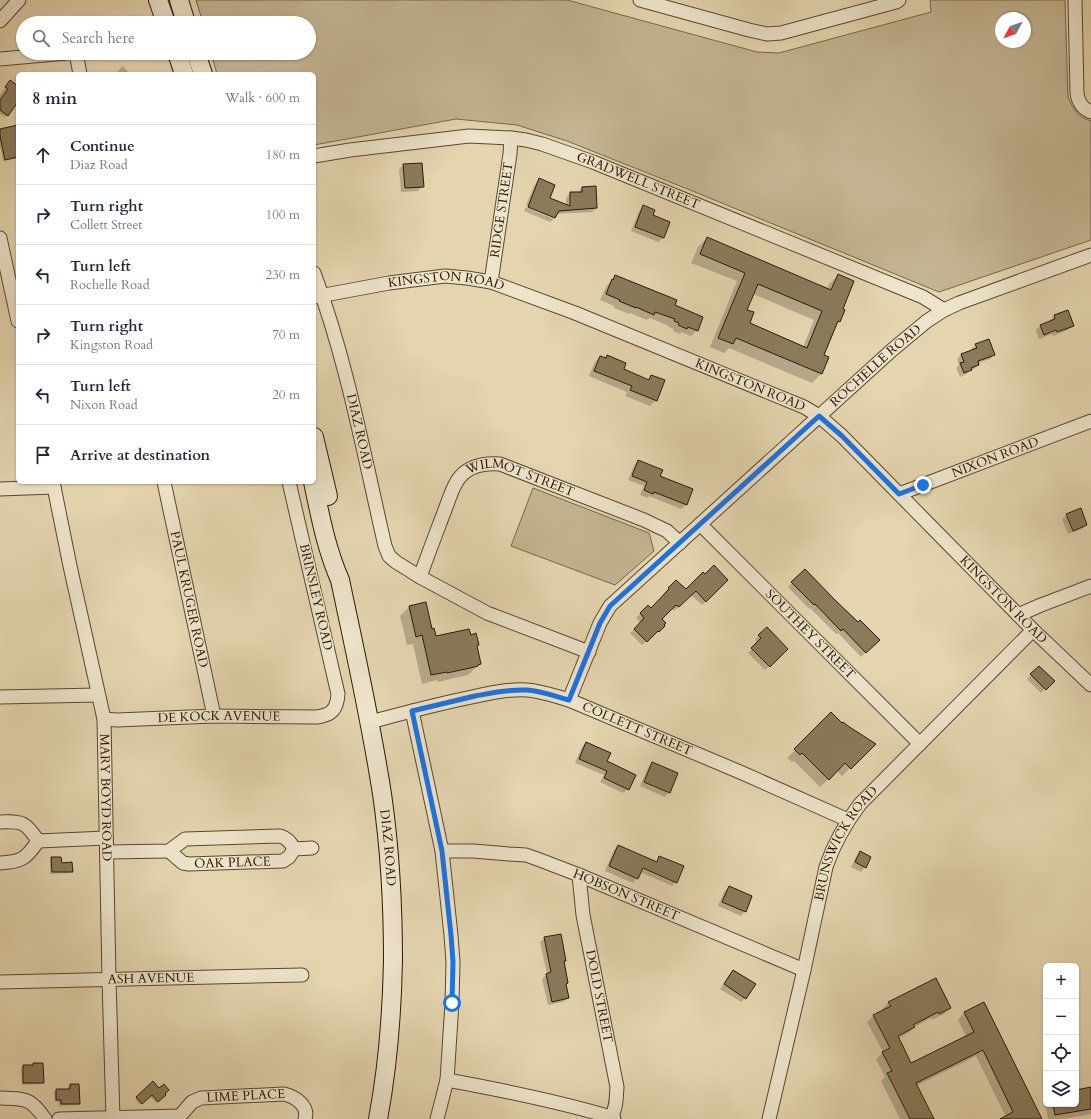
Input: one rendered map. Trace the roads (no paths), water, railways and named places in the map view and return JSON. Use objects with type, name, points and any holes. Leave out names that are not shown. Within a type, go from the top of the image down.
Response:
[{"type":"street","points":[[3,15],[19,0]]},
{"type":"street","points":[[158,0],[164,16]]},
{"type":"street","points":[[179,0],[184,16]]},
{"type":"street","points":[[640,0],[767,34],[781,33],[900,0]]},
{"type":"street","points":[[1075,0],[1077,93],[1078,98],[1087,110]]},
{"type":"street","points":[[0,58],[16,57]]},
{"type":"street","points":[[77,60],[80,72]]},
{"type":"street","points":[[179,60],[183,72]]},
{"type":"street","points":[[198,60],[201,72]]},
{"type":"street","name":"GRADWELL STREET","points":[[316,156],[350,150],[469,136],[511,138],[542,144],[593,162],[923,297],[944,310]]},
{"type":"street","name":"RIDGE STREET","points":[[491,282],[510,154],[511,138]]},
{"type":"street","points":[[0,238],[16,312]]},
{"type":"street","name":"ROCHELLE ROAD","points":[[569,700],[600,623],[610,606],[819,416],[927,321],[944,310],[959,303],[1091,255]]},
{"type":"street","name":"KINGSTON ROAD","points":[[318,296],[389,283],[445,276],[491,282],[575,313],[804,406],[819,416],[842,436],[1032,630],[1091,684]]},
{"type":"street","name":"DIAZ ROAD","points":[[316,284],[318,296],[348,386],[386,552],[392,559],[420,577]]},
{"type":"street","name":"NIXON ROAD","points":[[899,494],[1091,421]]},
{"type":"street","name":"DIAZ ROAD","points":[[316,446],[338,540],[340,580]]},
{"type":"street","name":"WILMOT STREET","points":[[420,577],[453,488],[460,477],[468,469],[488,463],[500,464],[644,520],[667,531],[680,543]]},
{"type":"street","name":"PAUL KRUGER ROAD","points":[[164,484],[214,716]]},
{"type":"street","name":"BRINSLEY ROAD","points":[[289,484],[338,694],[336,706],[332,712]]},
{"type":"street","name":"DIAZ ROAD","points":[[313,484],[324,536],[340,580],[370,722],[388,842],[392,893],[392,999],[387,1064],[378,1119]]},
{"type":"street","points":[[0,489],[53,485]]},
{"type":"street","name":"MARY BOYD ROAD","points":[[53,485],[104,719],[113,1118]]},
{"type":"street","name":"SOUTHEY STREET","points":[[700,524],[920,744]]},
{"type":"street","points":[[420,577],[487,613],[589,652]]},
{"type":"street","points":[[1018,615],[1091,586]]},
{"type":"street","name":"BRUNSWICK ROAD","points":[[769,1119],[804,970],[826,867],[831,852],[848,820],[860,804],[1032,630]]},
{"type":"street","name":"COLLETT STREET","points":[[370,722],[476,696],[510,691],[528,690],[540,692],[569,700],[733,769],[848,820]]},
{"type":"street","points":[[0,697],[98,695]]},
{"type":"street","points":[[412,711],[442,851],[453,962],[448,1080],[438,1119]]},
{"type":"street","name":"DE KOCK AVENUE","points":[[104,719],[117,720],[214,716],[318,717],[332,712]]},
{"type":"street","points":[[0,822],[15,821],[22,823],[28,827],[38,841]]},
{"type":"street","name":"OAK PLACE","points":[[280,836],[289,841],[294,849],[289,857],[283,861],[188,864],[183,863],[169,851],[185,839],[280,836]]},
{"type":"street","points":[[38,841],[106,838]]},
{"type":"street","points":[[0,862],[18,861],[26,857],[38,841]]},
{"type":"street","points":[[294,849],[312,848]]},
{"type":"street","points":[[107,852],[169,851]]},
{"type":"street","name":"HOBSON STREET","points":[[442,851],[473,851],[526,856],[540,860],[804,970]]},
{"type":"street","name":"DOLD STREET","points":[[579,875],[583,915],[617,1087],[613,1118]]},
{"type":"street","name":"ASH AVENUE","points":[[0,982],[302,975]]},
{"type":"street","points":[[448,1080],[537,1097],[613,1118]]},
{"type":"street","name":"LIME PLACE","points":[[59,1119],[181,1117],[192,1102],[201,1098],[284,1094],[299,1100],[310,1117]]},
{"type":"street","points":[[0,1098],[22,1099],[32,1103],[40,1110],[46,1119]]}]
